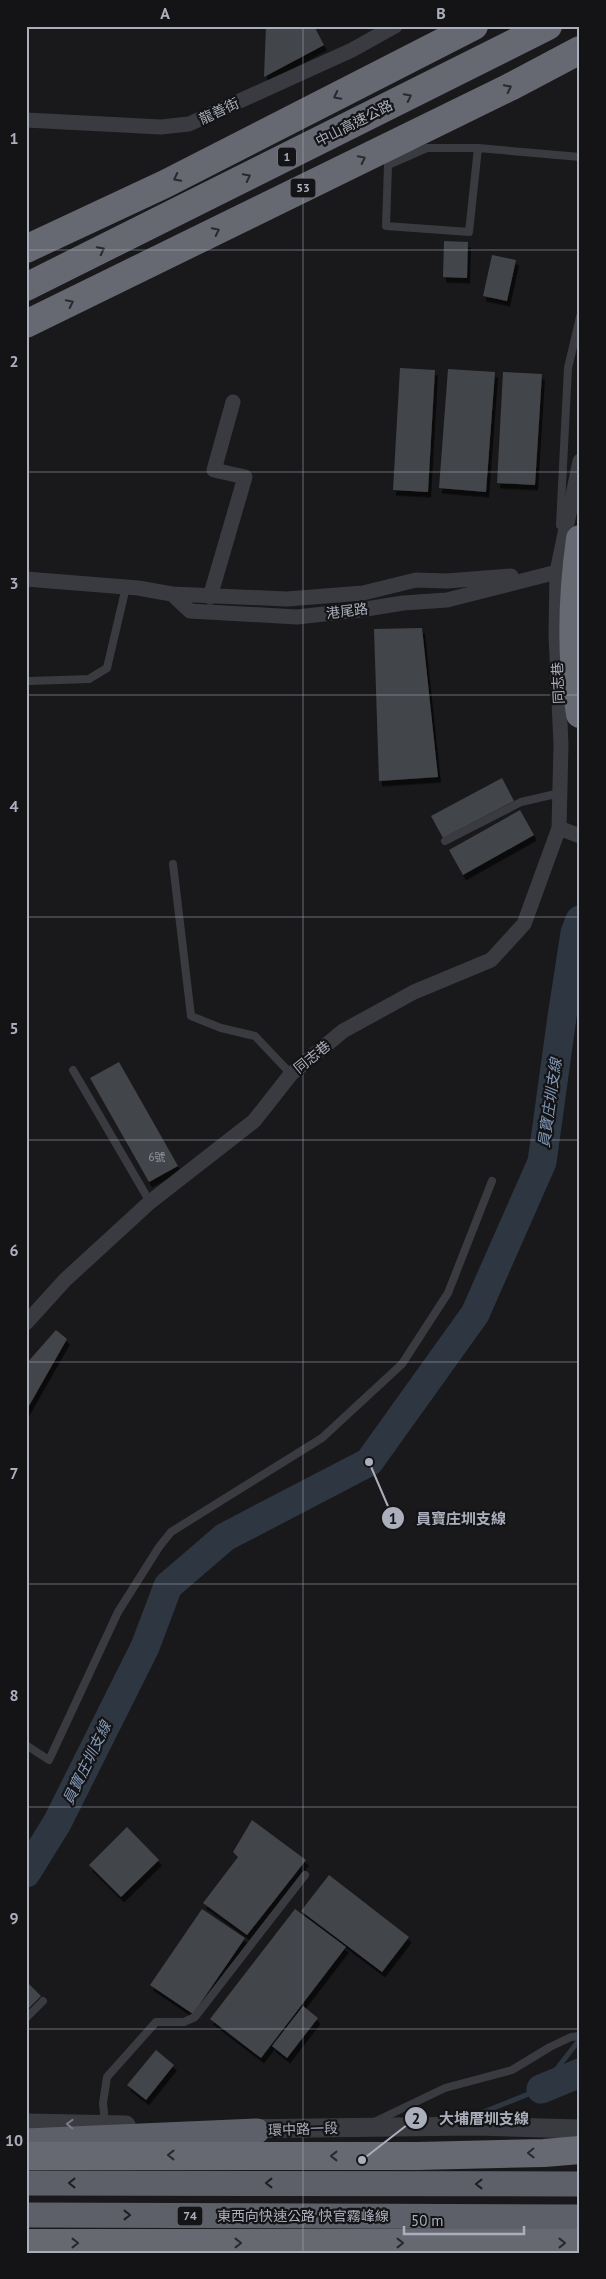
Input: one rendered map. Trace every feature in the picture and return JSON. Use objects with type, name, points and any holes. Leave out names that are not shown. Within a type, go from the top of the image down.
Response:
[{"type":"highway","name":"1","points":[[26,249],[165,184],[474,26]]},
{"type":"highway","name":"中山高速公路","points":[[26,287],[548,26]]},
{"type":"highway","name":"53","points":[[26,324],[510,87],[580,50]]},
{"type":"highway","points":[[576,527],[573,645],[580,714]]},
{"type":"highway","points":[[28,2151],[257,2131]]},
{"type":"highway","points":[[28,2151],[418,2156],[544,2153],[580,2150]]},
{"type":"highway","points":[[26,2183],[580,2184]]},
{"type":"highway","name":"東西向快速公路 快官霧峰線","points":[[26,2215],[580,2217]]},
{"type":"highway","points":[[26,2243],[580,2243]]},
{"type":"street","name":"龍善街","points":[[26,120],[161,127],[189,124],[352,50],[395,26]]},
{"type":"street","points":[[210,597],[245,476],[214,470],[233,402]]},
{"type":"street","points":[[26,579],[126,587],[172,594],[210,597],[287,599],[362,593],[416,580],[463,580],[557,572],[576,527],[580,461]]},
{"type":"street","name":"港尾路","points":[[172,594],[190,611],[297,617],[403,603],[447,600],[557,572]]},
{"type":"street","name":"同志巷","points":[[26,1323],[65,1280],[150,1202],[254,1121],[291,1074],[344,1032],[414,992],[491,960],[524,924],[559,828],[561,746],[556,635],[557,572]]},
{"type":"street","points":[[559,828],[580,836]]},
{"type":"street","name":"環中路一段","points":[[26,2123],[194,2125],[257,2131],[416,2126],[580,2130]]},
{"type":"lane","points":[[478,148],[469,232],[386,226],[388,165],[427,148],[478,148],[580,157]]},
{"type":"lane","points":[[557,572],[568,368],[580,317]]},
{"type":"lane","points":[[30,681],[89,679],[107,668],[126,587]]},
{"type":"lane","points":[[445,841],[521,802],[560,793]]},
{"type":"lane","points":[[173,864],[191,1016],[221,1028],[255,1036],[291,1074]]},
{"type":"lane","points":[[73,1070],[150,1202]]},
{"type":"lane","points":[[26,1746],[49,1760],[118,1612],[159,1547],[171,1532],[322,1438],[402,1364],[448,1293],[492,1181]]},
{"type":"lane","points":[[105,2125],[103,2103],[107,2077],[156,2022],[184,2022],[195,2017],[305,1875]]},
{"type":"lane","points":[[26,2018],[43,2001]]},
{"type":"lane","points":[[363,2127],[445,2088],[512,2070],[550,2047],[576,2036]]},
{"type":"building","points":[[266,26],[314,26],[324,45],[264,77]]},
{"type":"building","points":[[444,241],[468,242],[467,278],[443,277]]},
{"type":"building","points":[[492,255],[516,260],[507,301],[483,296]]},
{"type":"building","points":[[400,368],[435,370],[428,492],[393,490]]},
{"type":"building","points":[[448,369],[495,372],[486,492],[439,488]]},
{"type":"building","points":[[503,372],[542,374],[535,485],[497,483]]},
{"type":"building","points":[[422,628],[438,777],[379,781],[374,629]]},
{"type":"building","points":[[502,778],[514,801],[443,838],[431,816]]},
{"type":"building","points":[[520,810],[534,835],[463,875],[449,850]]},
{"type":"building","points":[[119,1062],[178,1166],[149,1182],[90,1078]]},
{"type":"building","points":[[56,1330],[67,1339],[26,1411],[26,1364]]},
{"type":"building","points":[[252,1820],[306,1860],[247,1935],[203,1903],[238,1857],[233,1852]]},
{"type":"building","points":[[127,1827],[159,1860],[121,1897],[89,1865]]},
{"type":"building","points":[[329,1875],[409,1937],[382,1972],[301,1911]]},
{"type":"building","points":[[202,1909],[245,1938],[193,2014],[150,1985]]},
{"type":"building","points":[[295,1909],[346,1947],[261,2058],[210,2019]]},
{"type":"building","points":[[26,1981],[41,1996],[26,2011]]},
{"type":"building","points":[[303,2006],[318,2018],[287,2058],[272,2046]]},
{"type":"building","points":[[156,2050],[174,2065],[146,2100],[127,2085]]},
{"type":"waterway","name":"員寶庄圳支線","points":[[26,1873],[57,1823],[145,1647],[168,1586],[225,1537],[369,1462],[475,1314],[542,1162],[575,933],[580,920]]},
{"type":"waterway","points":[[466,2119],[541,2089],[580,2039]]},
{"type":"waterway","points":[[541,2089],[580,2073]]},
{"type":"place","name":"員寶庄圳支線","points":[[369,1462]]},
{"type":"place","name":"大埔厝圳支線","points":[[362,2160]]}]
